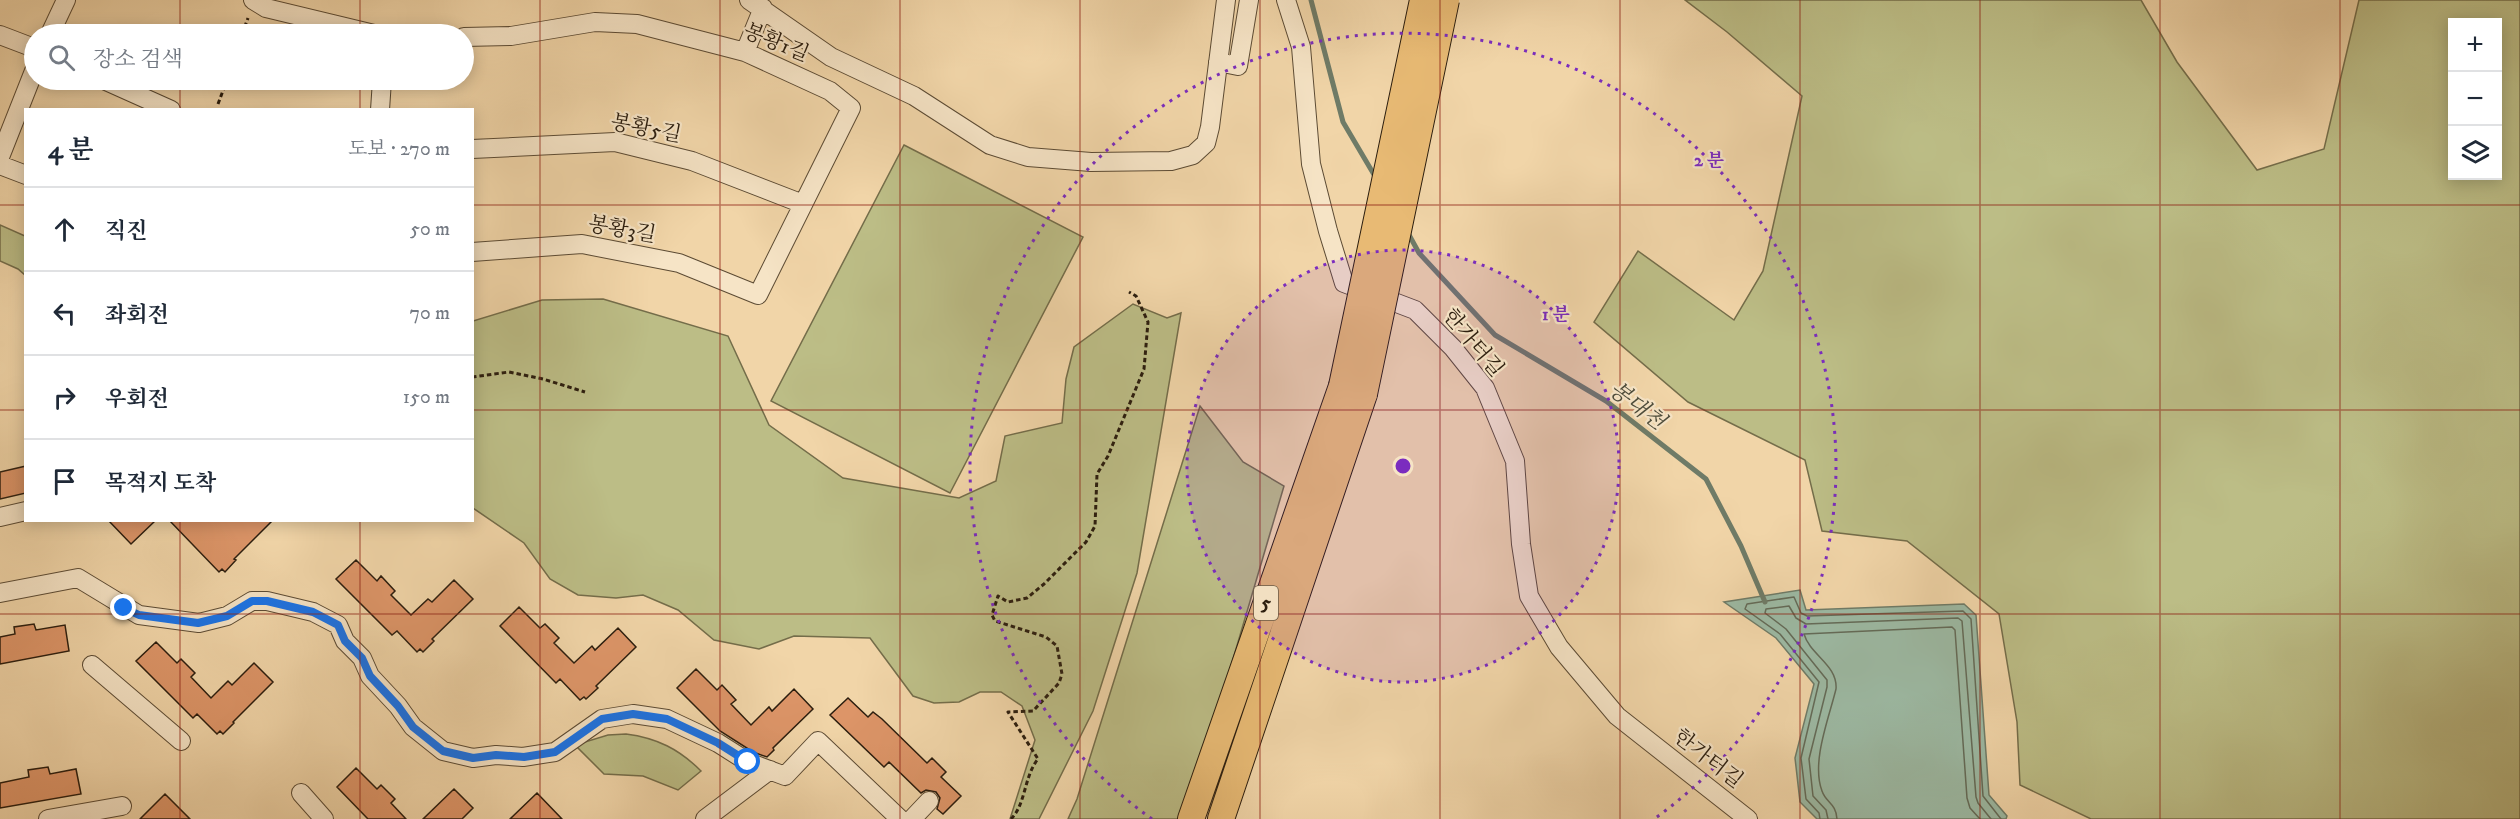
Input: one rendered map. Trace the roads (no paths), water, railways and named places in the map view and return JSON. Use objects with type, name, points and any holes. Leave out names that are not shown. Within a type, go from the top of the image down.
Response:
[{"type":"highway","name":"5","points":[[1191,819],[1353,390],[1423,0]]},
{"type":"highway","name":"5","points":[[1221,819],[1353,390],[1446,0]]},
{"type":"street","points":[[55,24],[66,0]]},
{"type":"street","points":[[745,52],[756,4],[831,57],[914,96],[990,145],[1028,157],[1091,162],[1171,161],[1193,155],[1206,143],[1226,0]]},
{"type":"street","points":[[1218,62],[1238,66],[1250,0]]},
{"type":"street","name":"한가터길","points":[[1286,0],[1301,47],[1311,164],[1344,283],[1415,310],[1454,348],[1485,388],[1515,461],[1521,544],[1529,596],[1559,647],[1617,716],[1748,819]]},
{"type":"street","points":[[251,7],[266,8],[332,24]]},
{"type":"street","name":"봉황1길","points":[[474,37],[511,36],[595,22],[637,24],[745,52],[830,91],[851,108],[803,204]]},
{"type":"street","points":[[0,35],[24,44]]},
{"type":"street","points":[[0,156],[26,90]]},
{"type":"street","points":[[126,90],[167,108]]},
{"type":"street","points":[[380,108],[381,90]]},
{"type":"street","name":"봉황5길","points":[[474,148],[615,142],[692,161],[803,204]]},
{"type":"street","points":[[0,165],[24,175]]},
{"type":"street","name":"봉황3길","points":[[474,252],[582,243],[679,263],[758,295],[803,204]]},
{"type":"street","points":[[0,517],[24,511]]},
{"type":"street","points":[[0,593],[78,578],[139,615],[198,623],[227,616],[252,601],[267,601],[313,612],[338,625],[345,641],[362,658],[370,676],[398,706],[413,727],[443,751],[473,758],[496,755],[524,757],[555,752],[602,719],[633,714],[667,719],[718,743],[748,762],[785,776],[818,741],[900,819]]},
{"type":"street","points":[[92,665],[181,741]]},
{"type":"street","points":[[705,819],[770,770]]},
{"type":"street","points":[[301,793],[324,819]]},
{"type":"street","points":[[912,819],[929,801]]},
{"type":"street","points":[[48,819],[122,806]]},
{"type":"water","points":[[1800,590],[1806,610],[1964,604],[1976,615],[1989,795],[2007,816],[2006,819],[1817,819],[1800,802],[1795,758],[1814,684],[1776,638],[1724,602]]},
{"type":"waterway","name":"봉대천","points":[[1311,0],[1343,122],[1376,178]]},
{"type":"waterway","name":"봉대천","points":[[1408,233],[1419,253],[1495,335],[1606,401],[1706,479],[1741,546],[1765,602]]}]
